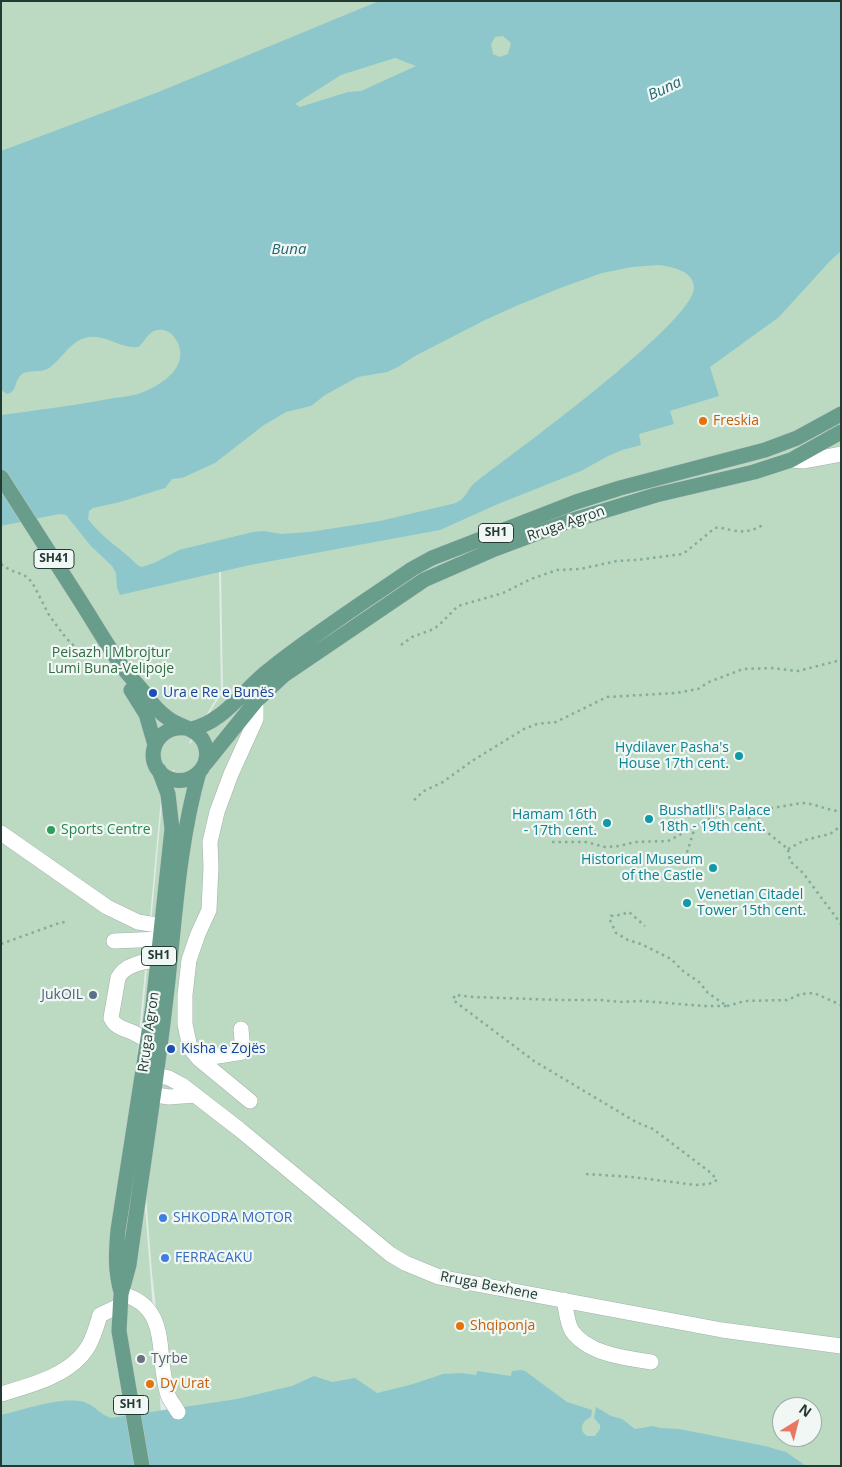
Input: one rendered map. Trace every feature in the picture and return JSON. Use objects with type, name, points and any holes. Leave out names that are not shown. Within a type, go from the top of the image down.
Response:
[{"type":"main road","name":"Rruga Agron","points":[[188,729],[198,728],[213,720],[267,671],[412,569],[432,558],[576,502],[620,488],[765,450],[797,438],[841,414]]},
{"type":"main road","name":"Rruga Agron","points":[[142,1466],[121,1345],[120,1300],[128,1265],[149,1073],[166,1000],[182,849],[193,796],[202,768],[256,701],[292,670],[424,580],[495,549],[567,522],[656,495],[754,472],[791,460],[841,432]]},
{"type":"main road","name":"SH41","points":[[1,477],[125,669],[158,710],[188,729]]},
{"type":"main road","name":"SH41","points":[[125,669],[126,680],[146,714],[155,745]]},
{"type":"main road","points":[[173,728],[188,729],[200,736],[206,747],[202,768],[191,778],[181,781],[166,777],[158,770],[153,758],[155,745],[167,730],[173,728]]},
{"type":"main road","name":"Rruga Agron","points":[[149,1073],[148,1041],[162,932],[172,829],[168,794],[158,770]]},
{"type":"street","points":[[791,460],[804,461],[841,454]]},
{"type":"street","points":[[250,1101],[199,1059],[190,1048],[185,1024],[185,995],[188,968],[198,934],[209,910],[210,842],[217,812],[230,774],[256,719],[256,701]]},
{"type":"street","points":[[1,833],[107,907],[162,932]]},
{"type":"street","points":[[114,941],[162,932]]},
{"type":"street","points":[[148,1041],[136,1033],[126,1031],[116,1025],[111,1018],[120,972],[146,961],[158,961]]},
{"type":"street","points":[[199,1059],[243,1052],[241,1029]]},
{"type":"street","name":"Rruga Bexhene","points":[[149,1073],[176,1081],[195,1095],[285,1166],[374,1242],[405,1264],[439,1277],[722,1330],[841,1346]]},
{"type":"street","points":[[146,1094],[181,1097],[195,1095]]},
{"type":"street","points":[[1,1394],[38,1383],[72,1364],[89,1346],[100,1315],[120,1300],[132,1296],[142,1301],[154,1316],[168,1396],[178,1412]]},
{"type":"street","points":[[564,1300],[571,1330],[581,1340],[594,1348],[628,1358],[651,1362]]},
{"type":"path","points":[[401,646],[412,637],[434,628],[458,606],[503,593],[544,574],[557,570],[580,569],[617,561],[683,554],[715,528],[750,532],[763,525]]},
{"type":"path","points":[[1,564],[10,570],[24,575],[32,582],[49,615],[74,646]]},
{"type":"path","points":[[414,800],[424,791],[442,782],[524,729],[537,724],[556,722],[607,697],[676,694],[698,689],[709,682],[743,669],[771,668],[798,671],[841,660]]},
{"type":"path","points":[[552,842],[586,842],[605,847],[635,842],[668,840],[718,814],[742,813],[802,803],[841,811]]},
{"type":"path","points":[[742,813],[788,849],[790,861],[803,873],[841,924]]},
{"type":"path","points":[[788,849],[805,840],[830,834],[841,826]]},
{"type":"path","points":[[683,865],[695,827]]},
{"type":"path","points":[[645,926],[629,912],[611,916],[610,920],[613,929],[620,935],[671,959],[683,972],[699,982],[708,994],[727,1006]]},
{"type":"path","points":[[1,944],[62,922],[67,923]]},
{"type":"path","points":[[586,1174],[632,1177],[696,1185],[709,1184],[716,1180],[715,1176],[703,1166],[656,1132],[534,1061],[456,1003],[453,1000],[454,995],[560,1000],[641,1001],[727,1006],[745,1001],[787,1000],[800,994],[810,993],[823,996],[841,1005]]},
{"type":"green space","name":"Peisazh i Mbrojtur Lumi Buna-Velipoje","points":[[1,1],[841,1],[841,1466],[484,1466],[169,1420],[152,1273],[137,1078],[163,792],[175,770],[173,770],[162,788],[135,1077],[162,1426],[1,1466]],"holes":[[[219,570],[221,570],[223,691],[190,744],[221,691]]]},
{"type":"water","name":"Buna","points":[[379,1],[841,1],[841,251],[779,317],[710,367],[719,396],[670,411],[674,424],[639,434],[641,445],[622,450],[581,471],[498,504],[440,530],[250,565],[120,595],[117,588],[116,573],[112,566],[90,545],[66,515],[59,514],[1,526],[1,415],[138,394],[156,386],[173,373],[179,362],[180,350],[175,338],[171,334],[160,330],[152,332],[138,347],[124,346],[99,337],[85,338],[70,347],[49,368],[42,371],[26,372],[20,376],[10,393],[7,394],[1,390],[1,151],[161,91]],"holes":[[[503,36],[511,43],[508,54],[500,57],[493,54],[491,44],[495,37]],[[395,58],[416,66],[361,91],[348,92],[300,107],[295,104],[341,75]],[[659,265],[687,274],[691,278],[694,288],[686,305],[634,358],[560,418],[477,481],[463,498],[456,503],[380,521],[310,532],[281,534],[264,531],[253,532],[179,550],[142,567],[102,534],[88,519],[89,511],[93,508],[165,488],[172,479],[182,478],[215,463],[264,425],[286,412],[311,406],[325,395],[358,377],[387,372],[485,320],[563,287],[602,273],[632,267]]]},
{"type":"water","points":[[521,1370],[567,1402],[592,1410],[591,1417],[582,1426],[584,1434],[587,1436],[595,1436],[600,1429],[600,1425],[594,1418],[596,1407],[611,1416],[622,1419],[635,1429],[653,1426],[679,1429],[765,1446],[786,1452],[806,1466],[1,1466],[1,1415],[42,1404],[65,1401],[84,1402],[111,1418],[237,1399],[292,1386],[314,1376],[332,1382],[355,1378],[377,1393],[443,1374],[461,1373],[476,1375],[477,1371],[511,1376],[512,1371]]},
{"type":"place","name":"Freskia","points":[[703,421]]},
{"type":"place","name":"Ura e Re e Bunës","points":[[153,693]]},
{"type":"place","name":"Hydilaver Pasha's House 17th cent.","points":[[739,756]]},
{"type":"place","name":"Bushatlli's Palace 18th - 19th cent.","points":[[649,819]]},
{"type":"place","name":"Hamam 16th - 17th cent.","points":[[607,823]]},
{"type":"place","name":"Sports Centre","points":[[51,830]]},
{"type":"place","name":"Historical Museum of the Castle","points":[[713,868]]},
{"type":"place","name":"Venetian Citadel Tower 15th cent.","points":[[687,903]]},
{"type":"place","name":"JukOIL","points":[[93,995]]},
{"type":"place","name":"Kisha e Zojës","points":[[171,1049]]},
{"type":"place","name":"SHKODRA MOTOR","points":[[163,1218]]},
{"type":"place","name":"FERRACAKU","points":[[165,1258]]},
{"type":"place","name":"Shqiponja","points":[[460,1326]]},
{"type":"place","name":"Tyrbe","points":[[141,1359]]},
{"type":"place","name":"Dy Urat","points":[[150,1384]]}]
